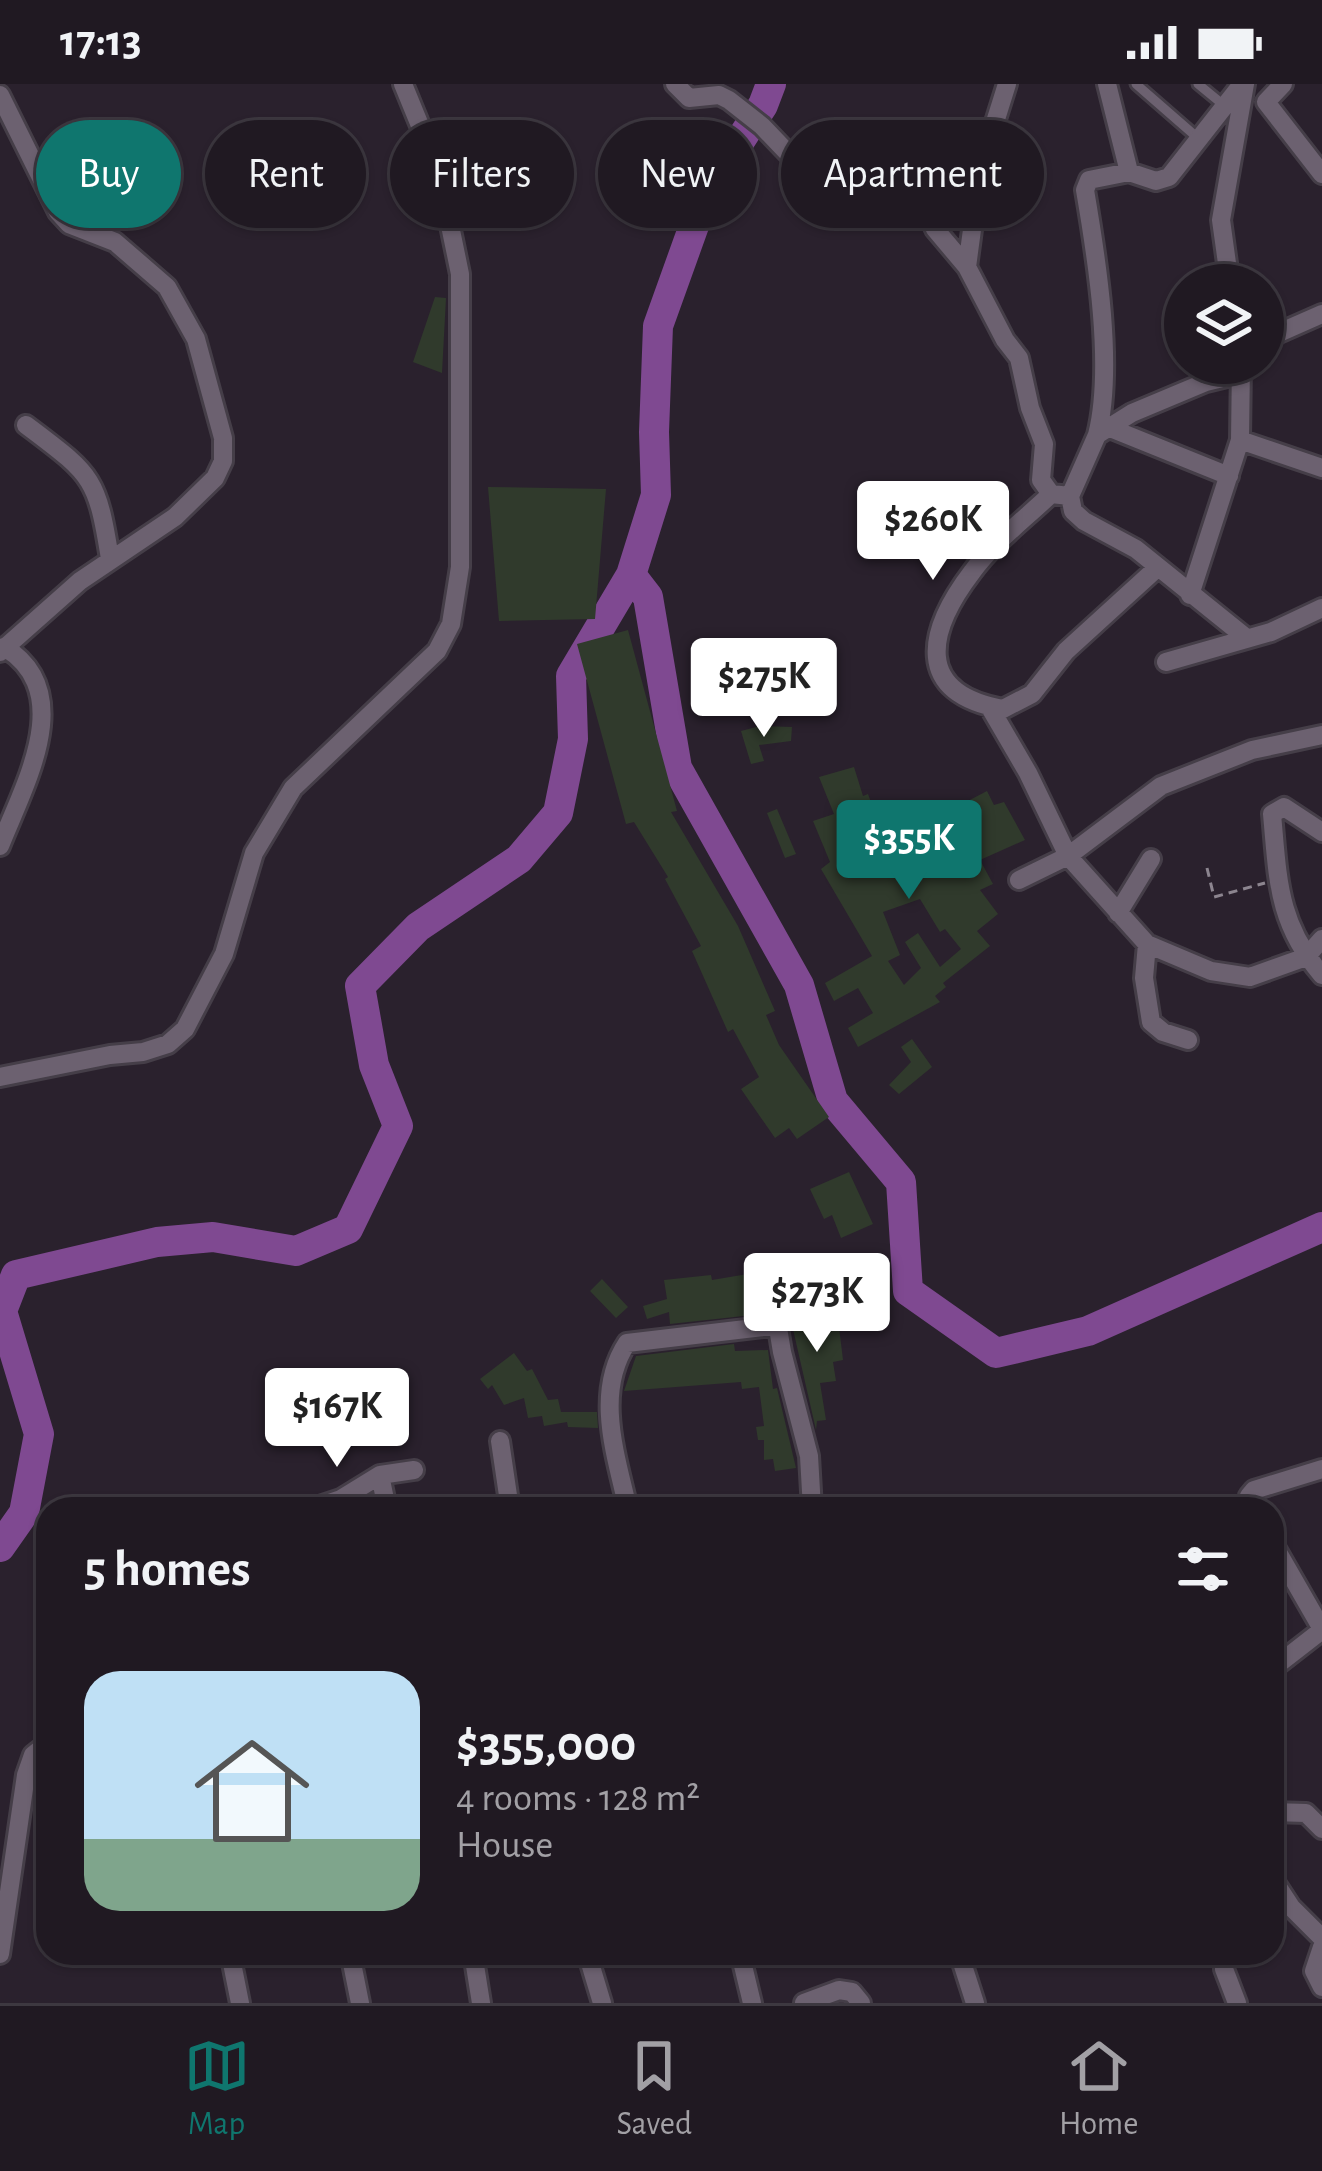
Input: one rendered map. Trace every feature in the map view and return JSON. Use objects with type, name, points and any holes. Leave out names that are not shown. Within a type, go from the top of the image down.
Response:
[{"type":"street","points":[[0,1078],[143,1052],[168,1044],[185,1029],[224,954],[254,853],[293,788],[401,688],[445,640],[460,567],[460,274],[439,172],[403,84]]},
{"type":"street","points":[[675,84],[692,100],[719,95],[733,103],[803,169],[817,176],[900,171],[912,178],[935,229],[967,266],[1019,358],[1026,396],[1044,444],[1041,480],[1084,521],[1136,549],[1244,636]]},
{"type":"street","points":[[967,266],[980,170],[1007,84]]},
{"type":"street","points":[[1107,84],[1129,172]]},
{"type":"street","points":[[1104,431],[1105,359],[1085,190],[1089,180],[1129,172],[1156,181],[1169,177],[1246,84]]},
{"type":"street","points":[[1246,84],[1266,102],[1322,175]]},
{"type":"street","points":[[1227,264],[1221,220],[1246,84]]},
{"type":"street","points":[[1266,102],[1282,84]]},
{"type":"street","points":[[0,95],[58,212],[69,224],[116,242],[167,287],[196,339],[224,438],[223,461],[215,478],[175,517],[110,559],[2,649],[22,658],[33,671],[43,723],[40,743],[0,846]]},
{"type":"street","points":[[1284,331],[1322,314]]},
{"type":"street","points":[[1157,568],[1066,651],[1032,694],[1003,709],[950,690],[936,662],[937,645],[973,570],[1060,495],[1104,431],[1132,413],[1201,384]]},
{"type":"street","points":[[1190,595],[1240,440],[1240,384]]},
{"type":"street","points":[[26,425],[74,461],[94,484],[110,559]]},
{"type":"street","points":[[1104,431],[1229,476]]},
{"type":"street","points":[[1240,440],[1322,468]]},
{"type":"street","points":[[1166,662],[1270,632],[1322,608]]},
{"type":"street","points":[[989,706],[1068,856],[1147,944],[1211,971],[1250,977],[1306,957],[1322,939]]},
{"type":"street","points":[[1019,880],[1068,856],[1161,786],[1252,750],[1322,735]]},
{"type":"street","points":[[1322,832],[1284,807],[1272,814],[1282,911],[1306,957],[1322,975]]},
{"type":"street","points":[[1118,913],[1151,859]]},
{"type":"street","points":[[1147,944],[1144,978],[1151,1022],[1163,1032],[1188,1040]]},
{"type":"street","points":[[772,1292],[808,1456],[811,1497]]},
{"type":"street","points":[[625,1497],[611,1440],[610,1394],[612,1366],[626,1343],[780,1324]]},
{"type":"street","points":[[500,1441],[508,1497]]},
{"type":"street","points":[[1249,1497],[1254,1490],[1322,1469]]},
{"type":"street","points":[[344,1497],[380,1475],[414,1470]]},
{"type":"street","points":[[380,1475],[385,1497]]},
{"type":"street","points":[[1284,1563],[1322,1629],[1284,1659]]},
{"type":"street","points":[[0,1954],[26,1775],[36,1753]]},
{"type":"street","points":[[1284,1812],[1306,1813],[1322,1829]]},
{"type":"street","points":[[1284,1896],[1322,1943],[1314,1971],[1322,1987]]},
{"type":"street","points":[[232,1965],[240,2003]]},
{"type":"street","points":[[352,1965],[360,2003]]},
{"type":"street","points":[[475,1965],[481,2003]]},
{"type":"street","points":[[591,1965],[602,2003]]},
{"type":"street","points":[[743,1965],[752,2003]]},
{"type":"street","points":[[963,1965],[975,2003]]},
{"type":"street","points":[[1224,1969],[1238,2003]]},
{"type":"street","points":[[804,2003],[839,1990],[853,1992],[861,2003]]},
{"type":"lane","points":[[1136,84],[1199,140]]},
{"type":"lane","points":[[1198,84],[1226,107]]},
{"type":"path","points":[[1207,868],[1214,897],[1278,879]]},
{"type":"building","points":[[435,297],[446,298],[442,373],[413,362]]},
{"type":"building","points":[[488,487],[606,489],[595,619],[499,621]]},
{"type":"building","points":[[628,630],[677,811],[671,812],[738,926],[775,1011],[766,1015],[779,1045],[829,1117],[797,1139],[789,1128],[775,1138],[741,1089],[759,1077],[733,1029],[728,1032],[692,951],[701,946],[668,877],[634,822],[626,824],[577,644]]},
{"type":"building","points":[[792,727],[791,741],[759,745],[764,761],[751,764],[741,731]]},
{"type":"building","points":[[854,767],[863,796],[868,794],[872,805],[865,808],[884,853],[910,844],[919,862],[946,847],[929,824],[939,816],[946,826],[971,816],[964,803],[987,791],[994,805],[1004,802],[1025,840],[980,860],[993,884],[980,890],[998,914],[977,931],[990,946],[943,983],[946,987],[935,996],[940,1002],[858,1047],[848,1028],[873,1013],[858,988],[834,1001],[825,983],[872,956],[821,869],[830,862],[813,821],[834,814],[819,777]],"holes":[[[920,899],[940,932],[945,929],[961,949],[940,967],[918,933],[905,942],[921,968],[904,985],[888,961],[900,955],[883,912]]]},
{"type":"building","points":[[777,809],[796,854],[785,858],[767,813]]},
{"type":"building","points":[[912,1039],[932,1067],[899,1094],[889,1085],[911,1062],[901,1047]]},
{"type":"building","points":[[849,1172],[873,1224],[841,1238],[832,1215],[824,1219],[810,1189]]},
{"type":"building","points":[[772,1270],[773,1279],[759,1288],[762,1314],[670,1324],[669,1312],[647,1319],[643,1306],[667,1299],[664,1280],[711,1275],[712,1280]]},
{"type":"building","points":[[602,1279],[628,1307],[616,1318],[590,1291]]},
{"type":"building","points":[[823,1308],[826,1328],[839,1327],[843,1360],[833,1362],[836,1381],[820,1383],[826,1420],[817,1421],[816,1430],[790,1316]]},
{"type":"building","points":[[734,1344],[735,1351],[768,1350],[773,1389],[777,1388],[796,1468],[775,1471],[773,1459],[764,1460],[764,1440],[758,1440],[756,1427],[764,1426],[759,1387],[742,1389],[741,1382],[624,1391],[636,1356]]},
{"type":"building","points":[[514,1353],[527,1371],[532,1369],[548,1400],[558,1399],[561,1412],[597,1412],[598,1428],[568,1427],[567,1422],[544,1426],[542,1416],[528,1418],[524,1398],[504,1405],[492,1385],[488,1389],[480,1379]]},
{"type":"waterway","points":[[0,1547],[24,1513],[39,1434],[2,1311],[16,1275],[157,1242],[213,1237],[296,1251],[348,1229],[398,1126],[374,1065],[360,986],[418,927],[519,859],[558,813],[573,739],[571,676],[631,575],[656,495],[658,326],[705,195],[763,105],[771,84]]},
{"type":"waterway","points":[[631,575],[648,597],[677,768],[799,985],[833,1101],[901,1182],[908,1291],[996,1353],[1088,1331],[1322,1227]]}]
